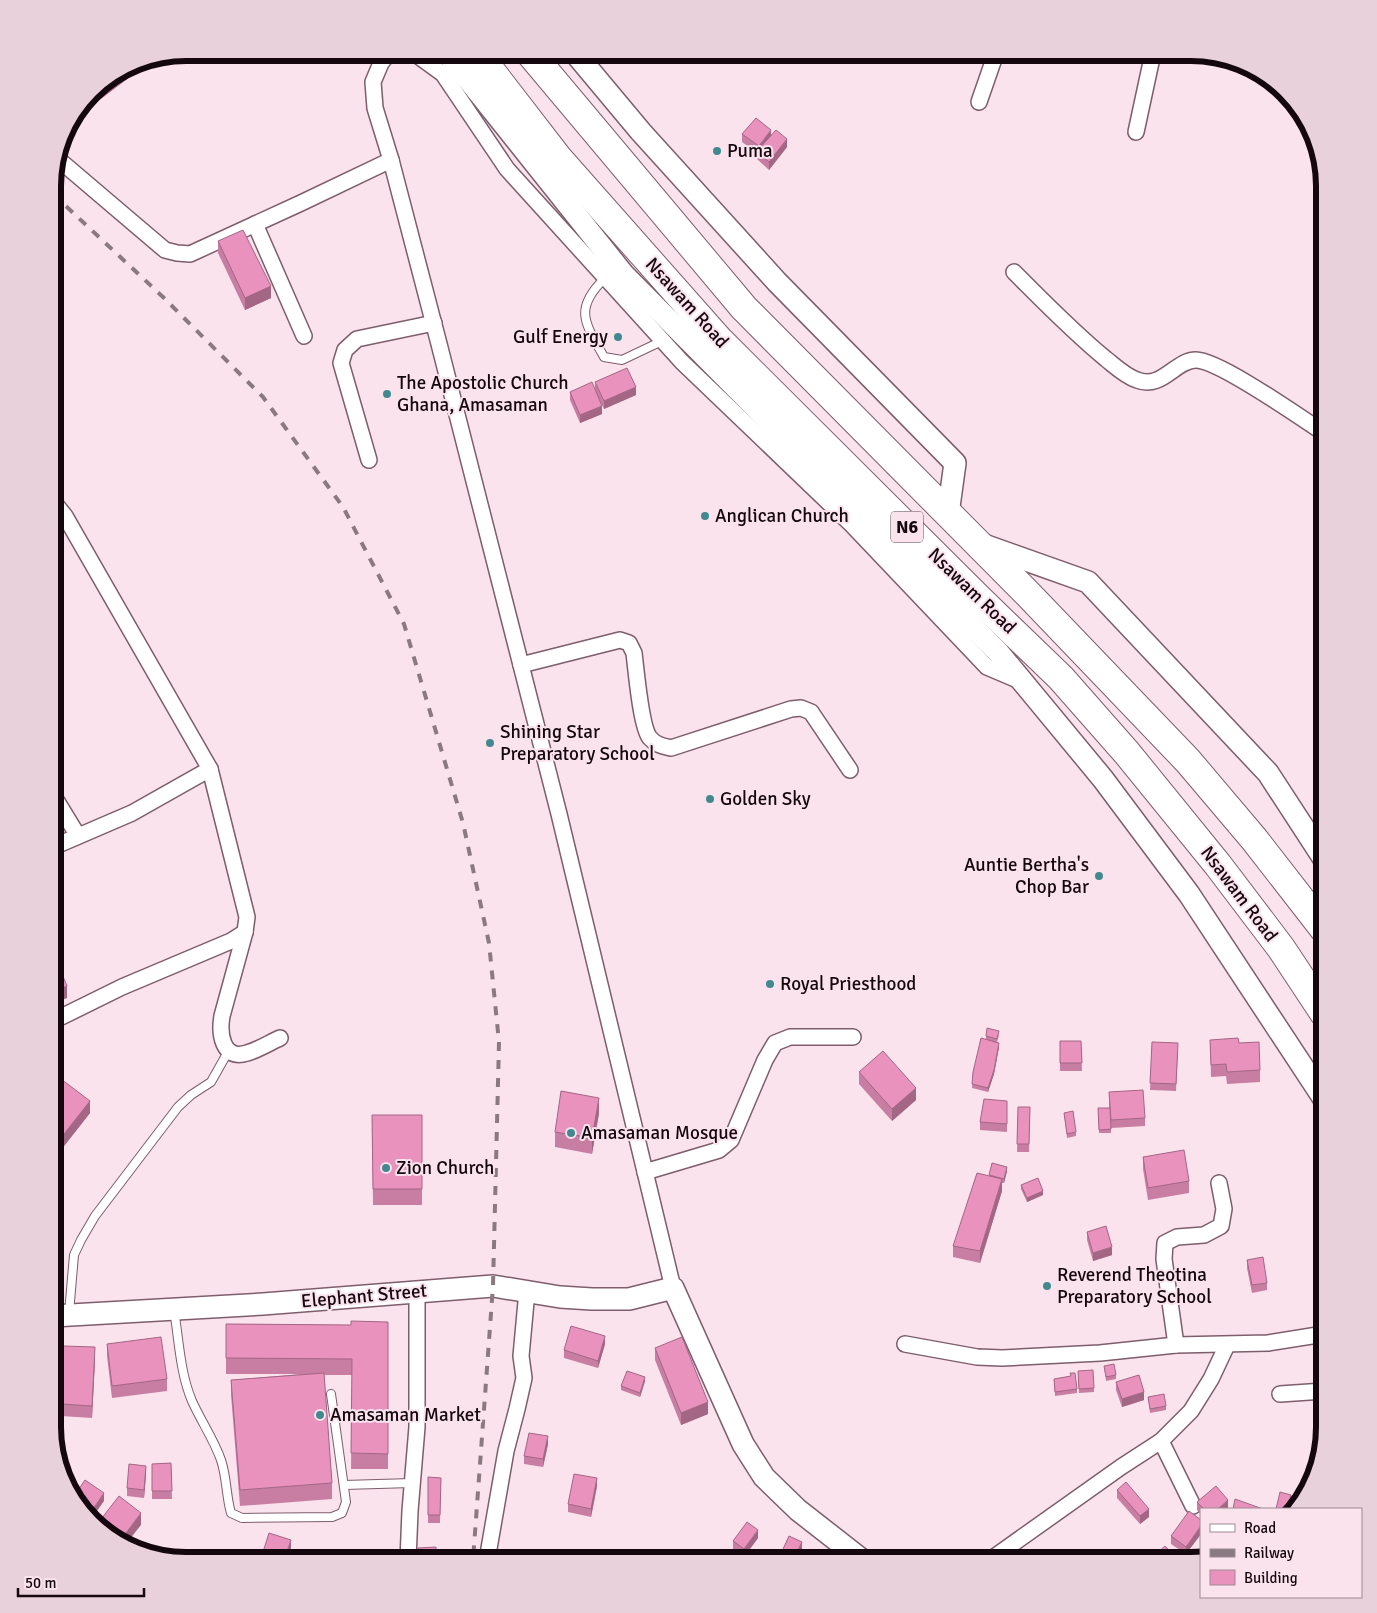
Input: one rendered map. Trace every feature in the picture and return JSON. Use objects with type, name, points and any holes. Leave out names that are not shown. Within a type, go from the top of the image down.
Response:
[{"type":"highway","name":"Nsawam Road","points":[[484,62],[558,158],[719,340],[1061,678],[1127,753],[1218,865],[1281,948],[1316,1001]]},
{"type":"highway","name":"Nsawam Road","points":[[538,62],[744,308],[977,542],[1188,761],[1266,854],[1316,919]]},
{"type":"main road","points":[[454,62],[624,275],[998,652],[1103,779],[1190,894],[1316,1087]]},
{"type":"main road","points":[[583,62],[641,132],[777,282],[955,463],[948,514]]},
{"type":"main road","points":[[977,542],[1088,582],[1268,773],[1316,847]]},
{"type":"main road","name":"Elephant Street","points":[[61,1315],[174,1310],[493,1286],[568,1298],[620,1299],[629,1299],[673,1288]]},
{"type":"main road","points":[[673,1288],[743,1444],[764,1477],[798,1510],[852,1552]]},
{"type":"street","points":[[379,62],[373,82],[375,108],[391,160],[434,323],[559,814],[673,1288]]},
{"type":"street","points":[[427,62],[443,74],[507,169],[682,362],[852,525],[987,667],[1023,682]]},
{"type":"street","points":[[979,102],[993,62]]},
{"type":"street","points":[[1136,132],[1151,62]]},
{"type":"street","points":[[64,164],[165,250],[190,254],[391,160]]},
{"type":"street","points":[[255,224],[304,336]]},
{"type":"street","points":[[1014,272],[1077,336],[1123,372],[1138,381],[1152,382],[1195,360],[1206,362],[1227,371],[1316,428]]},
{"type":"street","points":[[369,460],[341,363],[345,350],[357,339],[434,323]]},
{"type":"street","points":[[62,512],[210,769],[247,917],[245,932],[225,1003],[220,1028],[221,1038],[229,1050],[235,1054],[246,1054],[280,1038]]},
{"type":"street","points":[[521,665],[620,640],[629,643],[634,653],[645,724],[649,736],[657,744],[671,748],[791,708],[801,708],[811,712],[850,770]]},
{"type":"street","points":[[61,843],[132,813],[210,769]]},
{"type":"street","points":[[61,809],[78,836]]},
{"type":"street","points":[[61,1017],[122,987],[231,941],[245,932]]},
{"type":"street","points":[[645,1172],[719,1150],[731,1140],[765,1060],[775,1042],[790,1037],[853,1037]]},
{"type":"street","points":[[1176,1345],[1164,1259],[1165,1243],[1177,1237],[1204,1234],[1221,1226],[1224,1209],[1218,1183]]},
{"type":"street","points":[[408,1552],[412,1483],[418,1427],[417,1291]]},
{"type":"street","points":[[488,1552],[506,1451],[524,1378],[522,1356],[527,1291]]},
{"type":"street","points":[[905,1344],[977,1358],[1002,1358],[1100,1353],[1176,1345],[1268,1343],[1316,1335]]},
{"type":"street","points":[[1001,1552],[1161,1441],[1191,1411],[1211,1378],[1227,1345]]},
{"type":"street","points":[[1280,1394],[1316,1392]]},
{"type":"street","points":[[1161,1441],[1193,1506]]},
{"type":"lane","points":[[605,278],[593,290],[587,301],[585,313],[586,325],[604,357],[622,360],[662,341]]},
{"type":"lane","points":[[61,1315],[74,1255],[95,1216],[178,1107],[191,1095],[211,1082],[229,1050]]},
{"type":"lane","points":[[174,1310],[188,1388],[193,1403],[220,1458],[224,1470],[231,1514],[242,1518],[332,1517],[342,1513],[346,1502],[331,1394]]},
{"type":"lane","points":[[344,1485],[412,1483]]},
{"type":"building","points":[[756,118],[771,130],[759,146],[742,134]]},
{"type":"building","points":[[776,130],[787,139],[769,162],[757,151]]},
{"type":"building","points":[[243,230],[271,286],[245,298],[218,241]]},
{"type":"building","points":[[627,368],[636,387],[604,401],[595,382]]},
{"type":"building","points":[[592,382],[602,406],[580,415],[570,392]]},
{"type":"building","points":[[61,972],[67,986],[61,988]]},
{"type":"building","points":[[987,1028],[999,1031],[997,1039],[986,1036]]},
{"type":"building","points":[[981,1038],[999,1043],[994,1070],[988,1088],[972,1084]]},
{"type":"building","points":[[1238,1038],[1239,1043],[1259,1042],[1260,1070],[1227,1072],[1226,1064],[1211,1065],[1210,1040]]},
{"type":"building","points":[[1060,1041],[1081,1041],[1082,1063],[1060,1063]]},
{"type":"building","points":[[1152,1042],[1178,1043],[1176,1084],[1150,1083]]},
{"type":"building","points":[[883,1051],[916,1088],[892,1109],[859,1072]]},
{"type":"building","points":[[61,1079],[90,1101],[61,1138]]},
{"type":"building","points":[[1143,1090],[1145,1118],[1111,1120],[1109,1092]]},
{"type":"building","points":[[561,1091],[599,1098],[592,1138],[555,1132]]},
{"type":"building","points":[[984,1099],[1007,1101],[1007,1124],[980,1122]]},
{"type":"building","points":[[1018,1107],[1030,1107],[1029,1144],[1017,1144]]},
{"type":"building","points":[[1098,1108],[1110,1108],[1111,1129],[1099,1130]]},
{"type":"building","points":[[1073,1111],[1076,1132],[1067,1134],[1064,1113]]},
{"type":"building","points":[[372,1115],[422,1115],[422,1189],[373,1189]]},
{"type":"building","points":[[1184,1150],[1189,1181],[1148,1188],[1143,1157]]},
{"type":"building","points":[[992,1163],[1007,1167],[1004,1179],[989,1175]]},
{"type":"building","points":[[977,1173],[1002,1179],[980,1251],[953,1246]]},
{"type":"building","points":[[1038,1178],[1043,1191],[1027,1198],[1021,1185]]},
{"type":"building","points":[[1106,1226],[1112,1247],[1093,1253],[1087,1232]]},
{"type":"building","points":[[1263,1257],[1267,1283],[1252,1285],[1247,1260]]},
{"type":"building","points":[[351,1321],[388,1322],[388,1454],[351,1453],[352,1359],[226,1358],[226,1324],[351,1325]]},
{"type":"building","points":[[571,1326],[605,1336],[598,1361],[564,1350]]},
{"type":"building","points":[[161,1337],[167,1379],[112,1386],[107,1344]]},
{"type":"building","points":[[682,1337],[708,1402],[681,1413],[655,1348]]},
{"type":"building","points":[[63,1346],[95,1347],[92,1406],[61,1403]]},
{"type":"building","points":[[1114,1364],[1116,1375],[1106,1377],[1104,1366]]},
{"type":"building","points":[[1093,1370],[1094,1388],[1079,1389],[1078,1371]]},
{"type":"building","points":[[627,1371],[645,1377],[640,1393],[621,1386]]},
{"type":"building","points":[[324,1373],[332,1483],[240,1490],[231,1380]]},
{"type":"building","points":[[1070,1373],[1075,1373],[1077,1389],[1055,1392],[1054,1379],[1071,1376]]},
{"type":"building","points":[[1139,1375],[1144,1392],[1122,1399],[1116,1382]]},
{"type":"building","points":[[1164,1394],[1166,1406],[1150,1409],[1148,1397]]},
{"type":"building","points":[[529,1433],[548,1436],[543,1459],[524,1456]]},
{"type":"building","points":[[171,1463],[172,1491],[152,1491],[152,1464]]},
{"type":"building","points":[[129,1464],[146,1466],[144,1490],[127,1488]]},
{"type":"building","points":[[574,1474],[597,1478],[591,1509],[568,1504]]},
{"type":"building","points":[[428,1477],[441,1478],[440,1515],[428,1515]]},
{"type":"building","points":[[85,1480],[104,1493],[93,1509],[78,1490]]},
{"type":"building","points":[[1126,1482],[1149,1509],[1140,1516],[1117,1490]]},
{"type":"building","points":[[1216,1486],[1228,1500],[1219,1508],[1203,1508],[1197,1502]]},
{"type":"building","points":[[1280,1492],[1291,1495],[1289,1504],[1285,1508],[1276,1508]]},
{"type":"building","points":[[119,1496],[141,1513],[124,1535],[102,1518]]},
{"type":"building","points":[[1235,1499],[1260,1508],[1233,1508]]},
{"type":"building","points":[[1189,1511],[1200,1519],[1200,1527],[1186,1547],[1171,1536]]},
{"type":"building","points":[[747,1522],[758,1530],[744,1549],[733,1541]]},
{"type":"building","points":[[269,1533],[291,1540],[287,1552],[263,1552]]},
{"type":"building","points":[[789,1536],[802,1542],[797,1552],[782,1552]]},
{"type":"building","points":[[1165,1546],[1170,1552],[1158,1552]]},
{"type":"building","points":[[436,1547],[436,1552],[418,1552],[418,1548]]},
{"type":"building","points":[[569,1550],[610,1550],[610,1552],[569,1552]]},
{"type":"railway","points":[[62,202],[163,297],[263,397],[343,507],[404,624],[463,823],[489,943],[499,1042],[493,1286],[474,1552]]},
{"type":"place","name":"Puma","points":[[717,151]]},
{"type":"place","name":"Gulf Energy","points":[[618,337]]},
{"type":"place","name":"The Apostolic Church Ghana, Amasaman","points":[[387,394]]},
{"type":"place","name":"Anglican Church","points":[[705,516]]},
{"type":"place","name":"Shining Star Preparatory School","points":[[490,743]]},
{"type":"place","name":"Golden Sky","points":[[710,799]]},
{"type":"place","name":"Auntie Bertha's Chop Bar","points":[[1099,876]]},
{"type":"place","name":"Royal Priesthood","points":[[770,984]]},
{"type":"place","name":"Amasaman Mosque","points":[[571,1133]]},
{"type":"place","name":"Zion Church","points":[[386,1168]]},
{"type":"place","name":"Reverend Theotina Preparatory School","points":[[1047,1286]]},
{"type":"place","name":"Amasaman Market","points":[[320,1415]]}]
